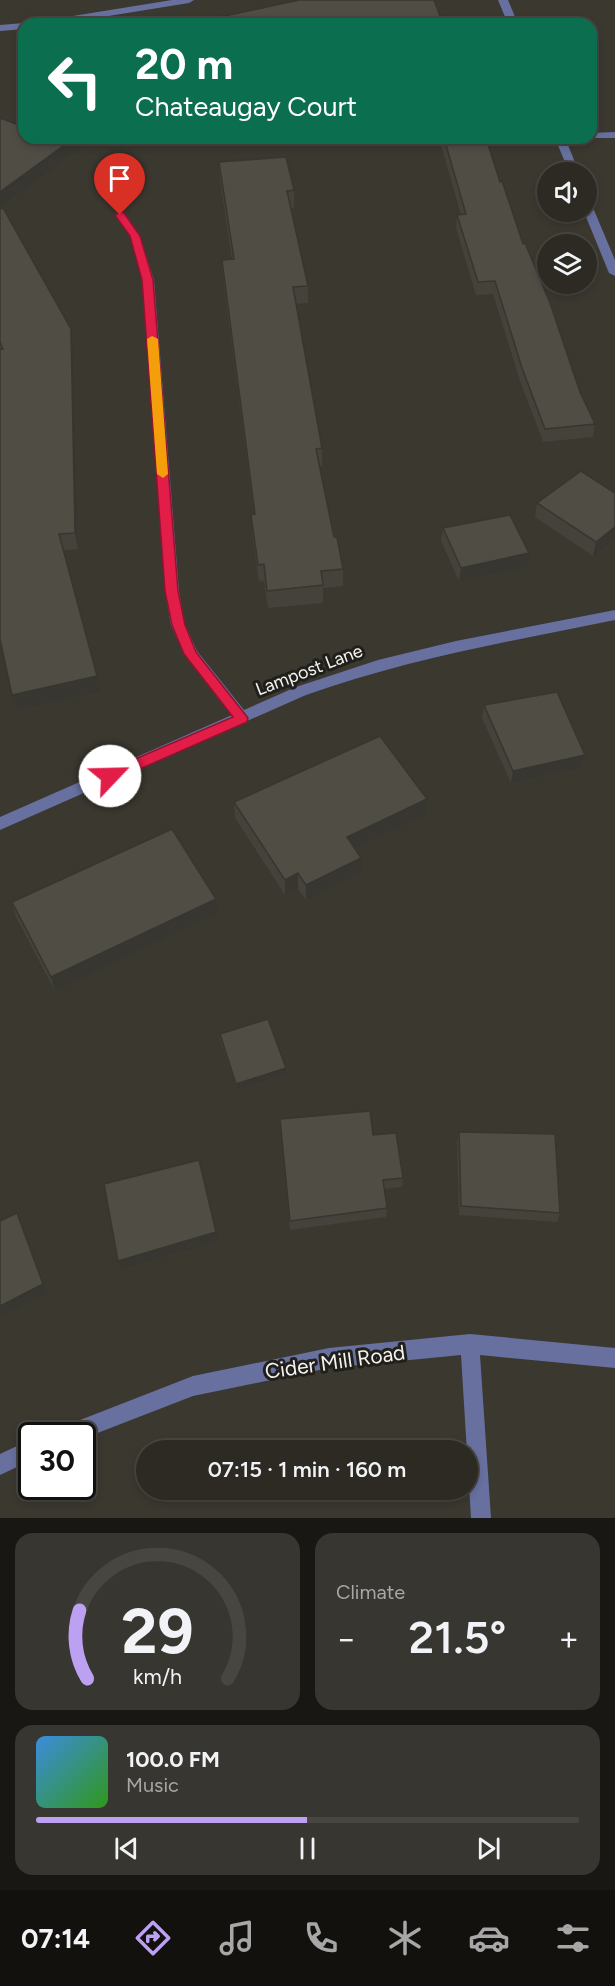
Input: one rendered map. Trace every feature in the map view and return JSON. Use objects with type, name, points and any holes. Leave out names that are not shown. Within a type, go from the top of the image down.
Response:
[{"type":"street","points":[[79,18],[189,0]]},
{"type":"street","points":[[503,0],[510,18]]},
{"type":"street","points":[[0,28],[18,26]]},
{"type":"street","points":[[597,136],[615,135]]},
{"type":"street","points":[[562,144],[570,162]]},
{"type":"street","points":[[120,215],[135,236],[148,280],[172,591],[178,625],[191,654],[242,718]]},
{"type":"street","points":[[594,222],[615,273]]},
{"type":"street","name":"Lampost Lane","points":[[0,824],[301,691],[348,673],[411,656],[615,615]]},
{"type":"street","points":[[470,1344],[481,1518]]},
{"type":"street","name":"Cider Mill Road","points":[[96,1424],[193,1386],[330,1358],[470,1344],[615,1358]]},
{"type":"street","points":[[0,1465],[18,1456]]},
{"type":"building","points":[[299,0],[434,0],[441,18],[216,18]]},
{"type":"building","points":[[0,118],[18,125],[18,144],[66,144],[0,192]]},
{"type":"building","points":[[446,144],[488,144],[523,244],[525,243],[537,272],[537,294],[546,294],[580,392],[595,424],[545,429],[522,368],[495,281],[478,282],[457,215],[466,214]]},
{"type":"building","points":[[286,157],[294,190],[287,191],[308,286],[293,287],[322,448],[316,449],[343,569],[321,571],[323,585],[267,591],[264,564],[258,565],[251,515],[255,514],[222,260],[234,259],[219,162]]},
{"type":"building","points":[[3,208],[71,329],[75,533],[59,534],[97,676],[12,695],[0,639],[0,349],[3,349],[0,342],[0,209]]},
{"type":"building","points":[[581,471],[615,493],[615,527],[596,542],[537,503]]},
{"type":"building","points":[[510,515],[529,553],[461,568],[443,528]]},
{"type":"building","points":[[557,692],[585,755],[513,771],[484,705]]},
{"type":"building","points":[[380,736],[427,799],[347,837],[361,858],[306,885],[298,873],[285,880],[234,802]]},
{"type":"building","points":[[172,829],[216,899],[51,977],[12,902]]},
{"type":"building","points":[[268,1019],[286,1068],[236,1084],[220,1034]]},
{"type":"building","points":[[370,1111],[373,1135],[396,1133],[403,1178],[383,1180],[387,1208],[290,1221],[280,1119]]},
{"type":"building","points":[[459,1132],[555,1134],[560,1213],[461,1206]]},
{"type":"building","points":[[199,1160],[216,1232],[118,1261],[104,1184]]},
{"type":"building","points":[[17,1213],[43,1284],[0,1306],[0,1221]]},
{"type":"slow traffic","points":[[152,339],[163,474]]},
{"type":"route","points":[[110,776],[242,718],[191,654],[178,625],[172,591],[148,280],[135,236],[120,215]]}]
